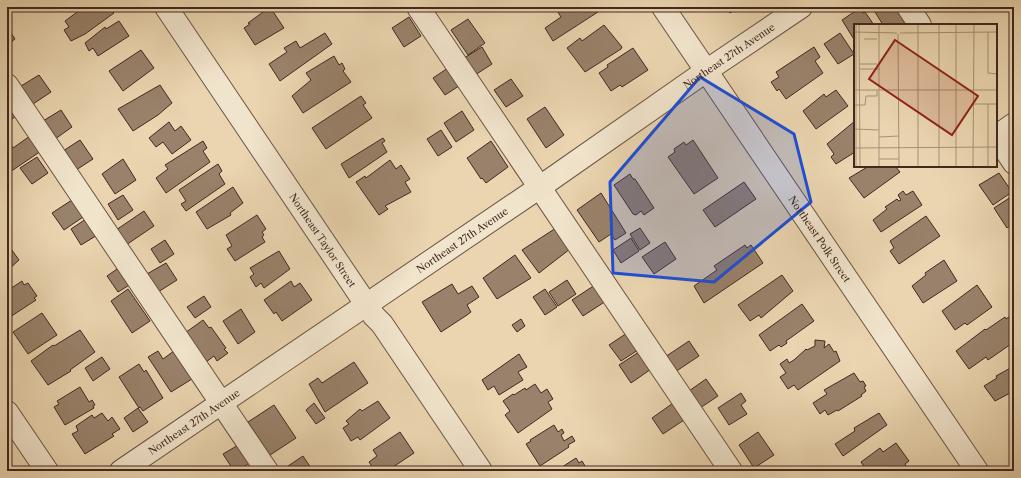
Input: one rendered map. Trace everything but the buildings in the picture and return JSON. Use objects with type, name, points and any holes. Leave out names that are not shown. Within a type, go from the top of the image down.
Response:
[{"type":"street","name":"Northeast Taylor Street","points":[[166,7],[374,316],[382,324],[481,471]]},
{"type":"street","points":[[418,7],[731,471]]},
{"type":"street","name":"Northeast Polk Street","points":[[662,7],[977,471]]},
{"type":"street","name":"Northeast 27th Avenue","points":[[121,471],[540,187],[706,71],[801,7]]},
{"type":"street","points":[[908,7],[919,24]]},
{"type":"street","points":[[7,85],[267,471]]},
{"type":"street","points":[[1002,132],[1014,163]]},
{"type":"street","points":[[7,412],[47,471]]},
{"type":"highlighted area","points":[[700,77],[794,134],[811,202],[714,282],[613,273],[610,182]]}]
